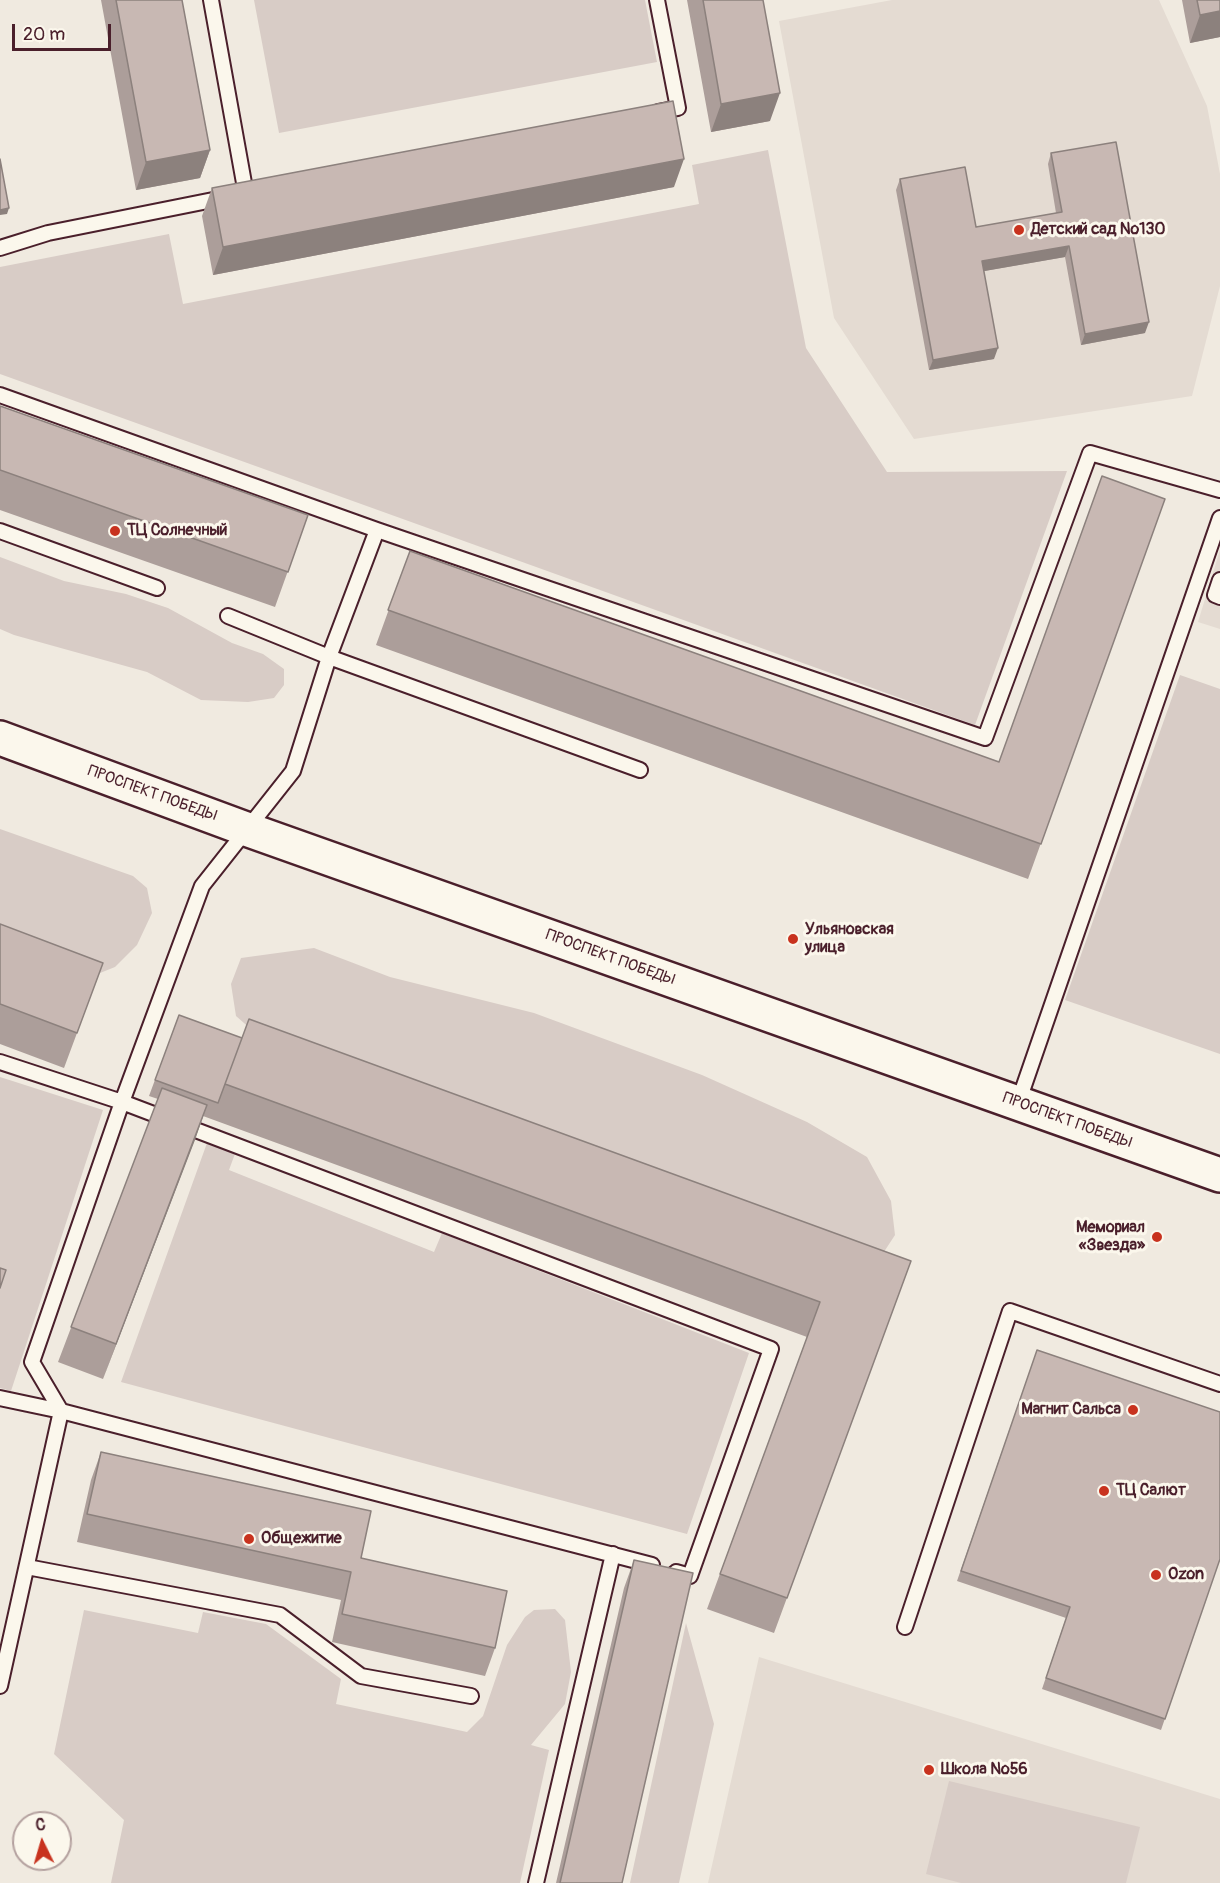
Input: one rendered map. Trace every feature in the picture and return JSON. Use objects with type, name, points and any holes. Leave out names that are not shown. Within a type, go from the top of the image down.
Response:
[{"type":"main road","name":"ПРОСПЕКТ ПОБЕДЫ","points":[[0,738],[246,829],[1220,1175]]},
{"type":"lane","points":[[211,0],[246,194]]},
{"type":"lane","points":[[643,115],[678,108],[657,0]]},
{"type":"lane","points":[[0,248],[48,233],[270,189]]},
{"type":"lane","points":[[0,395],[377,530],[985,738],[1090,453],[1220,490]]},
{"type":"lane","points":[[1018,1103],[1220,518]]},
{"type":"lane","points":[[0,1686],[61,1411],[32,1362],[122,1102],[202,886],[293,771],[329,657],[377,530]]},
{"type":"lane","points":[[0,531],[157,588]]},
{"type":"lane","points":[[1196,586],[1217,596],[1220,580]]},
{"type":"lane","points":[[228,616],[329,657],[640,770]]},
{"type":"lane","points":[[0,1062],[122,1102],[771,1349],[690,1576],[61,1411],[0,1398]]},
{"type":"lane","points":[[904,1628],[1010,1311],[1220,1384]]},
{"type":"lane","points":[[536,1883],[613,1554]]},
{"type":"lane","points":[[27,1567],[280,1615],[361,1676],[471,1696]]},
{"type":"shaded area","points":[[254,0],[645,0],[657,62],[279,133]]},
{"type":"shaded area","name":"Детский сад №130","points":[[892,0],[1159,0],[1207,106],[1220,174],[1220,286],[1192,396],[914,439],[834,318],[779,21]]},
{"type":"shaded area","points":[[768,150],[806,348],[887,472],[1067,471],[975,725],[0,374],[0,267],[169,234],[183,304],[699,204],[692,165]]},
{"type":"shaded area","points":[[1220,550],[1220,629],[1198,622]]},
{"type":"shaded area","points":[[0,557],[64,581],[126,594],[168,608],[232,643],[263,654],[284,669],[284,685],[274,698],[248,702],[201,700],[147,672],[14,635],[0,629]]},
{"type":"shaded area","points":[[1180,675],[1220,689],[1220,1054],[1065,1000]]},
{"type":"shaded area","points":[[0,829],[133,876],[147,888],[152,913],[137,945],[115,967],[85,979],[0,950]]},
{"type":"shaded area","points":[[314,948],[390,977],[534,1013],[702,1075],[807,1122],[867,1157],[891,1201],[895,1235],[878,1261],[269,1045],[236,1016],[231,984],[241,958]]},
{"type":"shaded area","points":[[0,1077],[103,1110],[11,1391],[0,1388]]},
{"type":"shaded area","points":[[207,1143],[236,1151],[229,1170],[434,1252],[442,1233],[749,1353],[687,1534],[121,1382]]},
{"type":"shaded area","points":[[555,1609],[565,1620],[571,1672],[565,1704],[531,1745],[549,1750],[520,1883],[111,1883],[124,1820],[54,1754],[84,1610],[198,1633],[203,1612],[266,1624],[341,1679],[336,1704],[467,1732],[483,1716],[507,1645],[525,1617],[534,1610]]},
{"type":"shaded area","points":[[686,1623],[714,1724],[679,1883],[630,1883]]},
{"type":"shaded area","name":"Школа №56","points":[[759,1657],[1220,1799],[1220,1883],[708,1883]]},
{"type":"shaded area","points":[[949,1781],[1140,1827],[1126,1883],[961,1883],[926,1874]]},
{"type":"building","points":[[116,0],[182,0],[210,150],[146,162]]},
{"type":"building","points":[[703,0],[763,0],[780,93],[721,104]]},
{"type":"building","points":[[1197,0],[1220,0],[1220,11],[1200,15]]},
{"type":"building","points":[[673,101],[684,159],[223,247],[212,188]]},
{"type":"building","points":[[1116,142],[1149,322],[1085,334],[1069,246],[982,261],[998,348],[933,360],[900,179],[965,167],[976,227],[1062,212],[1051,153]]},
{"type":"building","points":[[0,159],[9,208],[0,210]]},
{"type":"building","points":[[0,406],[308,515],[288,572],[0,470]]},
{"type":"building","points":[[1102,476],[1165,499],[1041,844],[388,610],[410,551],[999,762]]},
{"type":"building","points":[[0,924],[103,963],[77,1033],[0,1004]]},
{"type":"building","points":[[179,1015],[242,1038],[218,1103],[155,1080]]},
{"type":"building","points":[[249,1019],[911,1261],[787,1598],[720,1574],[820,1302],[225,1084]]},
{"type":"building","points":[[162,1088],[207,1105],[116,1344],[71,1327]]},
{"type":"building","points":[[0,1268],[6,1270],[0,1288]]},
{"type":"building","name":"ТЦ Салют","points":[[1037,1350],[1220,1412],[1220,1559],[1165,1719],[1046,1678],[1070,1607],[961,1571]]},
{"type":"building","points":[[101,1452],[371,1511],[361,1558],[507,1591],[495,1648],[342,1614],[351,1572],[87,1514]]},
{"type":"building","points":[[634,1560],[693,1573],[622,1883],[560,1883]]},
{"type":"place","name":"Детский сад №130","points":[[1019,230]]},
{"type":"place","name":"ТЦ Солнечный","points":[[115,531]]},
{"type":"place","name":"Ульяновская улица","points":[[793,939]]},
{"type":"place","name":"Мемориал «Звезда»","points":[[1157,1237]]},
{"type":"place","name":"Магнит Сальса","points":[[1133,1410]]},
{"type":"place","name":"ТЦ Салют","points":[[1104,1491]]},
{"type":"place","name":"Общежитие","points":[[249,1539]]},
{"type":"place","name":"Ozon","points":[[1156,1575]]},
{"type":"place","name":"Школа №56","points":[[929,1770]]}]
